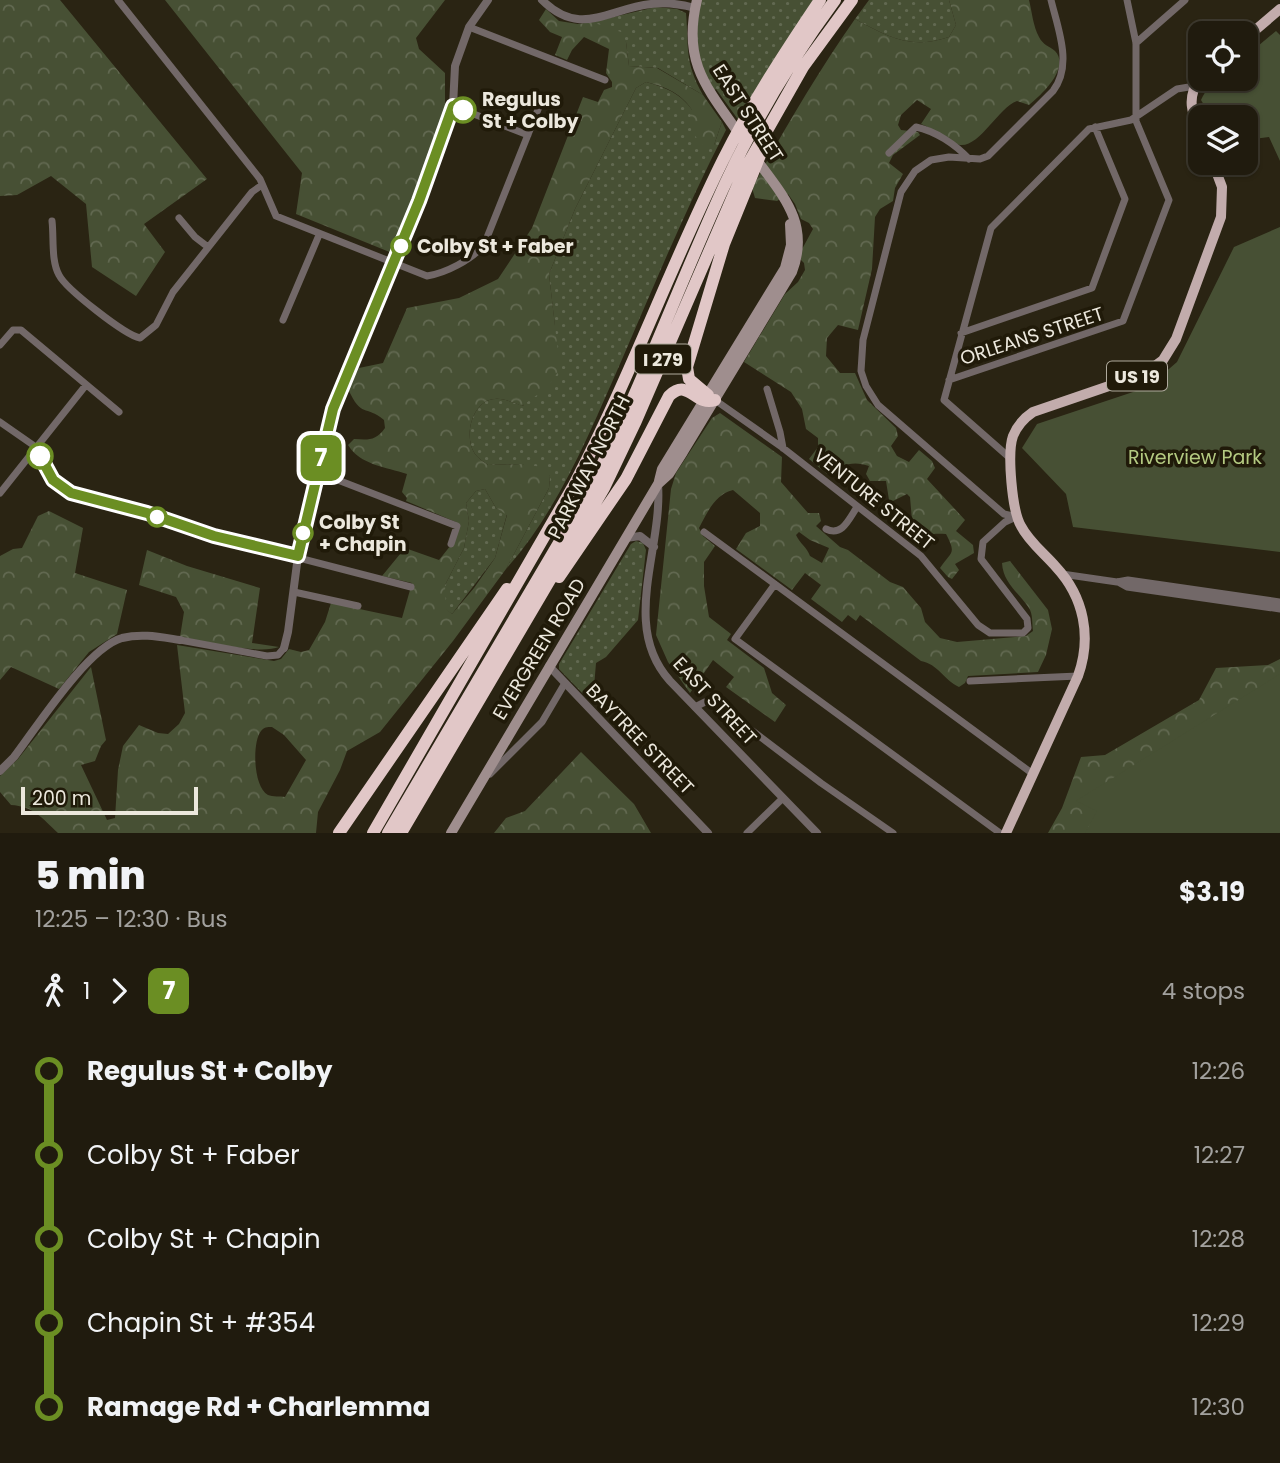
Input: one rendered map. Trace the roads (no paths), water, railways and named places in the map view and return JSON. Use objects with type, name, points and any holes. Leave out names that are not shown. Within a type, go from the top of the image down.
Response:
[{"type":"highway","name":"PARKWAY NORTH","points":[[373,833],[599,438],[723,160],[771,75],[820,0]]},
{"type":"highway","points":[[388,833],[586,497],[738,159],[778,86],[835,0]]},
{"type":"highway","name":"PARKWAY NORTH","points":[[401,833],[588,518],[619,458],[744,171],[803,66],[852,0]]},
{"type":"highway","points":[[709,399],[689,379],[687,367],[714,273],[765,148],[767,129]]},
{"type":"highway","points":[[547,584],[562,575],[626,479],[668,396],[675,391],[684,390],[709,399]]},
{"type":"highway","points":[[339,833],[546,534]]},
{"type":"main road","name":"EAST STREET","points":[[658,484],[662,470],[709,399],[787,262],[791,236],[783,197],[702,79],[693,53],[691,33],[696,4]]},
{"type":"main road","points":[[1258,28],[1280,9]]},
{"type":"main road","name":"US 19","points":[[1006,833],[1078,676],[1086,646],[1083,616],[1076,595],[1062,574],[1028,536],[1017,517],[1010,458],[1013,436],[1022,420],[1029,414],[1144,373],[1167,356],[1176,339],[1221,217],[1222,187],[1218,175]]},
{"type":"main road","name":"EVERGREEN ROAD","points":[[451,833],[658,484]]},
{"type":"street","points":[[118,0],[262,185],[275,216],[427,276],[440,274],[479,251],[484,245],[539,107]]},
{"type":"street","points":[[0,771],[99,650],[120,639],[153,635],[267,656],[278,655],[284,648],[298,556],[333,409],[393,264],[453,106],[455,66],[469,27],[488,0]]},
{"type":"street","points":[[542,0],[556,14],[575,20],[649,4],[696,4]]},
{"type":"street","points":[[1017,517],[1004,514],[883,410],[869,393],[861,371],[863,340],[904,185],[915,171],[932,160],[948,157],[980,159],[995,150],[1062,79],[1064,61],[1051,0]]},
{"type":"street","name":"ORLEANS STREET","points":[[949,380],[1123,321],[1169,200],[1136,117],[1136,43],[1127,0]]},
{"type":"street","points":[[1136,43],[1185,0]]},
{"type":"street","points":[[469,27],[605,80]]},
{"type":"street","points":[[1010,458],[944,400],[990,230],[1087,131],[1136,117],[1177,89],[1188,85]]},
{"type":"street","points":[[453,106],[528,135]]},
{"type":"street","points":[[890,153],[916,127],[927,129],[959,149],[969,159]]},
{"type":"street","points":[[961,333],[1092,288],[1125,200],[1095,127]]},
{"type":"street","points":[[52,221],[56,266],[63,282],[121,330],[140,338],[156,325],[171,296],[208,247],[252,192],[262,185]]},
{"type":"street","points":[[179,218],[195,237],[208,247]]},
{"type":"street","points":[[283,320],[318,234]]},
{"type":"street","points":[[0,345],[13,330],[21,330],[119,412]]},
{"type":"street","points":[[0,494],[86,385]]},
{"type":"street","points":[[767,389],[783,448]]},
{"type":"street","name":"VENTURE STREET","points":[[709,399],[783,448],[921,556],[978,625],[990,633],[1023,633],[1028,628],[1027,619],[981,559],[983,542],[1005,522],[1017,517]]},
{"type":"street","points":[[0,422],[13,429],[36,449],[53,480],[71,493],[147,513],[214,536],[411,587]]},
{"type":"street","points":[[317,472],[457,526],[451,544]]},
{"type":"street","name":"EAST STREET","points":[[658,484],[660,502],[645,617],[647,639],[654,660],[695,707],[817,833]]},
{"type":"street","points":[[826,529],[839,531],[857,508]]},
{"type":"street","points":[[704,533],[1033,774]]},
{"type":"street","points":[[626,538],[640,537],[654,547]]},
{"type":"street","points":[[1062,574],[1117,582],[1127,587],[1280,609]]},
{"type":"street","points":[[1117,582],[1128,580],[1280,603]]},
{"type":"street","points":[[775,584],[734,639],[1000,833]]},
{"type":"street","points":[[294,592],[358,606]]},
{"type":"street","name":"BAYTREE STREET","points":[[549,666],[708,833]]},
{"type":"street","points":[[971,681],[1078,676]]},
{"type":"street","points":[[479,785],[542,722],[565,683]]},
{"type":"street","points":[[695,707],[705,702],[716,703],[821,783],[893,833]]},
{"type":"street","points":[[747,833],[783,798]]},
{"type":"place","name":"Regulus St + Colby","points":[[463,110]]},
{"type":"place","name":"Colby St + Faber","points":[[401,246]]},
{"type":"place","name":"Colby St + Chapin","points":[[303,533]]},
{"type":"park label","name":"Riverview Park","points":[[1195,457]]}]
